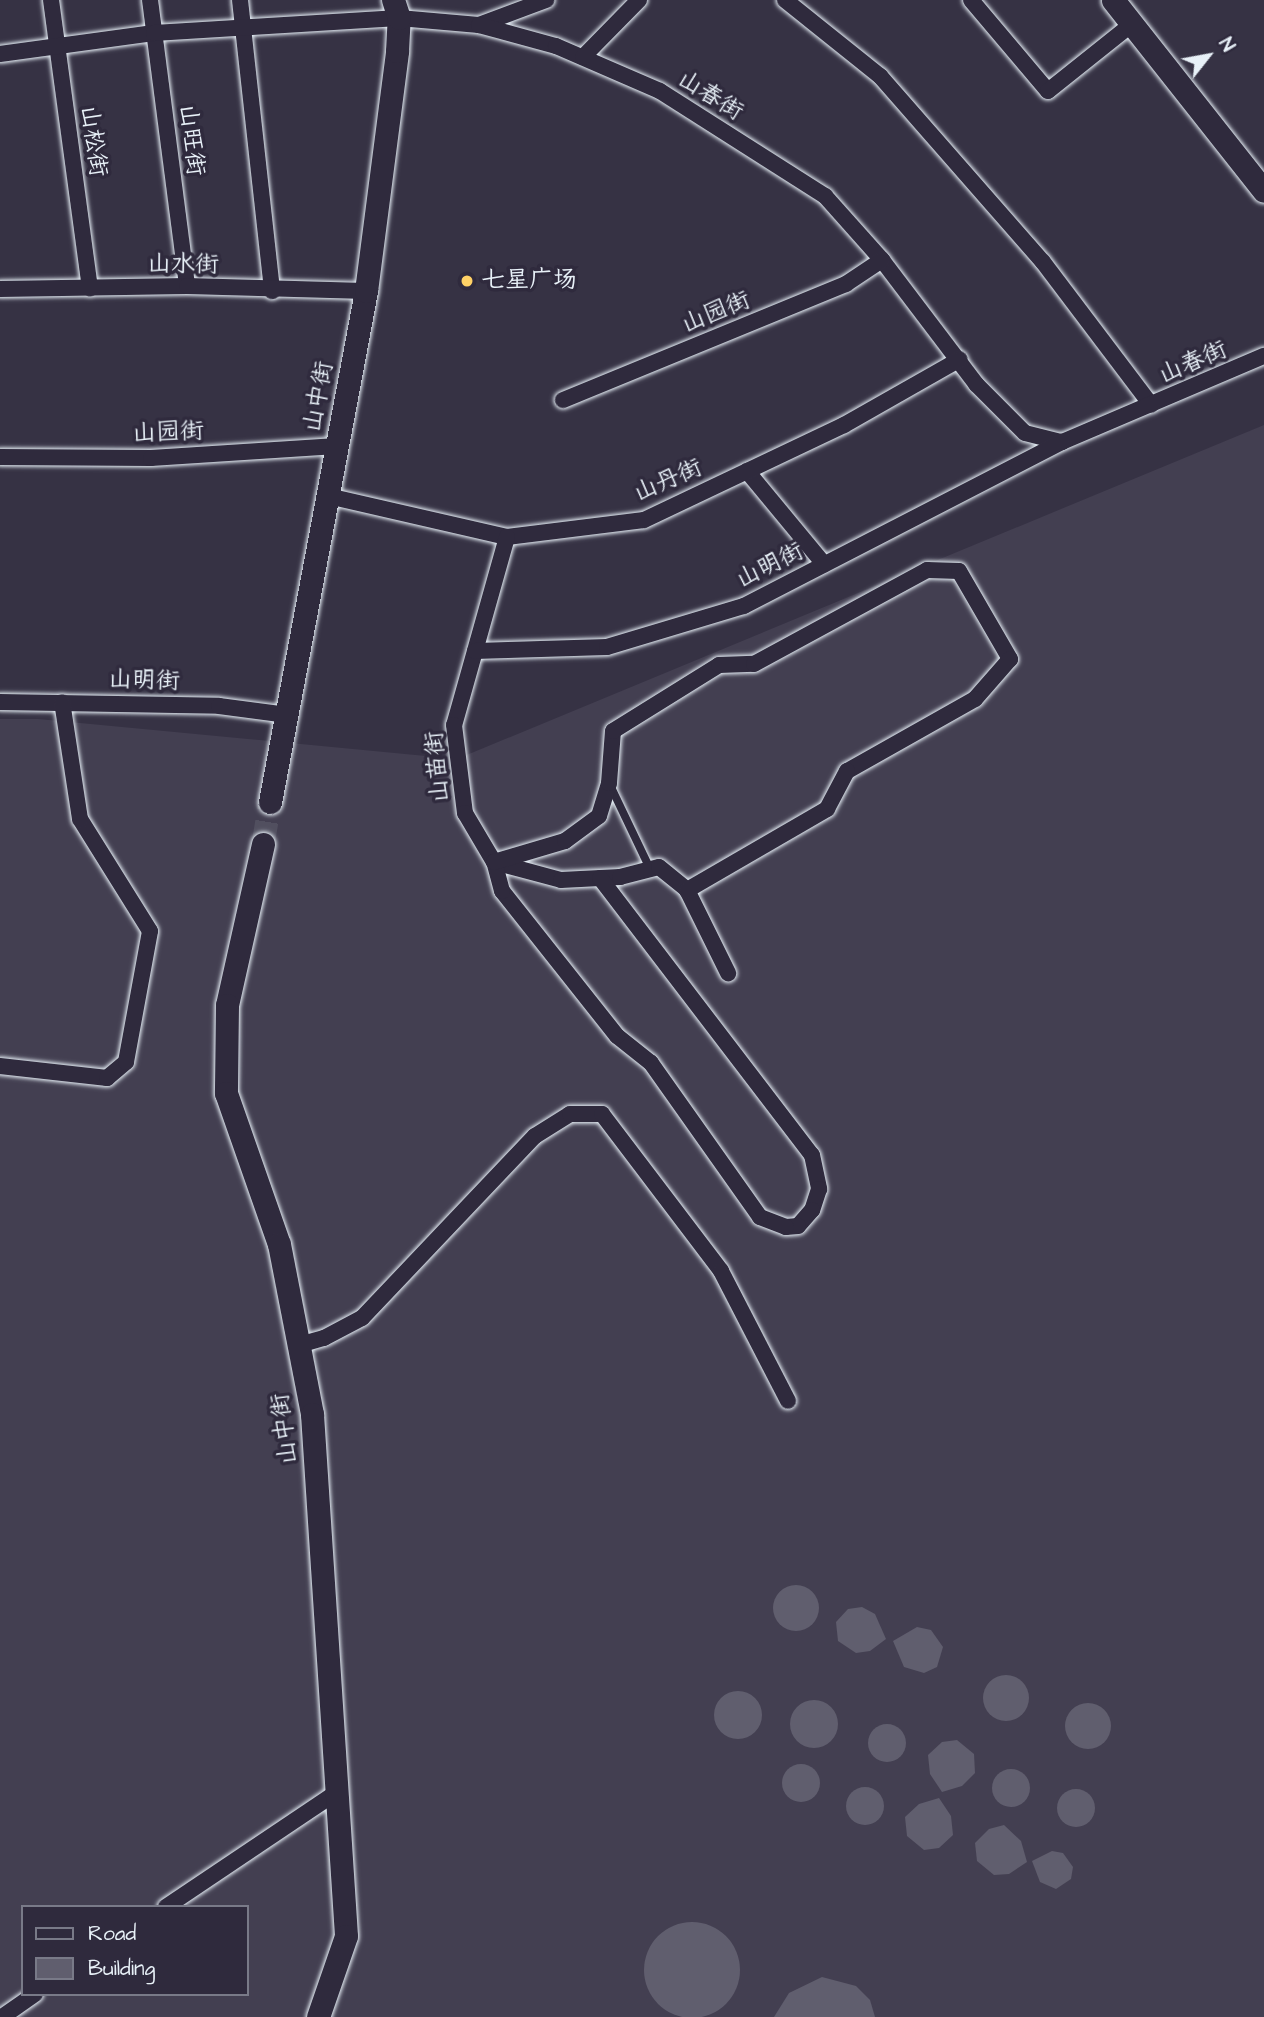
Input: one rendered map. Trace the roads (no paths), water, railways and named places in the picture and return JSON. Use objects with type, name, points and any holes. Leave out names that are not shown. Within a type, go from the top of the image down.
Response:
[{"type":"street","name":"山松街","points":[[51,0],[90,288]]},
{"type":"street","name":"山旺街","points":[[150,0],[187,286]]},
{"type":"street","points":[[240,0],[272,291]]},
{"type":"street","points":[[583,57],[639,0]]},
{"type":"street","points":[[785,0],[880,76],[1043,262],[1151,405]]},
{"type":"street","points":[[971,0],[1048,91],[1132,24]]},
{"type":"street","points":[[1113,0],[1264,191]]},
{"type":"street","points":[[479,25],[538,1]]},
{"type":"street","name":"山春街","points":[[0,54],[154,33],[244,28],[396,9],[479,25],[583,57],[660,91],[825,196],[882,260],[960,359],[976,384],[1025,433],[1062,442],[1264,356]]},
{"type":"street","name":"山中街","points":[[270,803],[366,291],[396,9]]},
{"type":"street","name":"山园街","points":[[563,400],[846,284],[882,260]]},
{"type":"street","name":"山水街","points":[[0,289],[187,286],[272,291],[366,291]]},
{"type":"street","name":"山丹街","points":[[328,496],[508,537],[644,520],[844,425],[960,359]]},
{"type":"street","name":"山明街","points":[[475,651],[607,648],[744,606],[1062,442]]},
{"type":"street","name":"山园街","points":[[0,457],[151,458],[337,446]]},
{"type":"street","points":[[747,471],[824,564]]},
{"type":"street","name":"山苗街","points":[[508,537],[454,725],[466,813],[494,862],[502,891],[617,1036],[651,1063],[760,1217],[786,1227],[798,1226],[813,1210],[819,1189],[812,1156],[600,878]]},
{"type":"street","points":[[494,862],[565,841],[599,816],[609,783],[613,731],[719,665],[754,664],[927,570],[959,571],[1010,659],[975,699],[847,771],[827,808],[687,890]]},
{"type":"street","name":"山明街","points":[[0,702],[219,706],[287,715]]},
{"type":"street","points":[[0,1066],[107,1078],[126,1062],[150,931],[80,819],[62,702]]},
{"type":"street","name":"山中街","points":[[263,844],[227,1005],[226,1093],[279,1244],[312,1414],[346,1936],[318,2017]]},
{"type":"street","points":[[494,862],[561,880],[600,878],[659,867],[687,890],[729,973]]},
{"type":"street","points":[[299,1345],[324,1338],[362,1318],[535,1136],[570,1114],[601,1114],[721,1272],[788,1401]]},
{"type":"street","points":[[169,1905],[337,1792]]},
{"type":"street","points":[[2,2017],[33,1996]]},
{"type":"lane","points":[[609,783],[650,869]]},
{"type":"tunnel","points":[[263,844],[270,802]]},
{"type":"place","name":"七星广场","points":[[467,281]]}]
